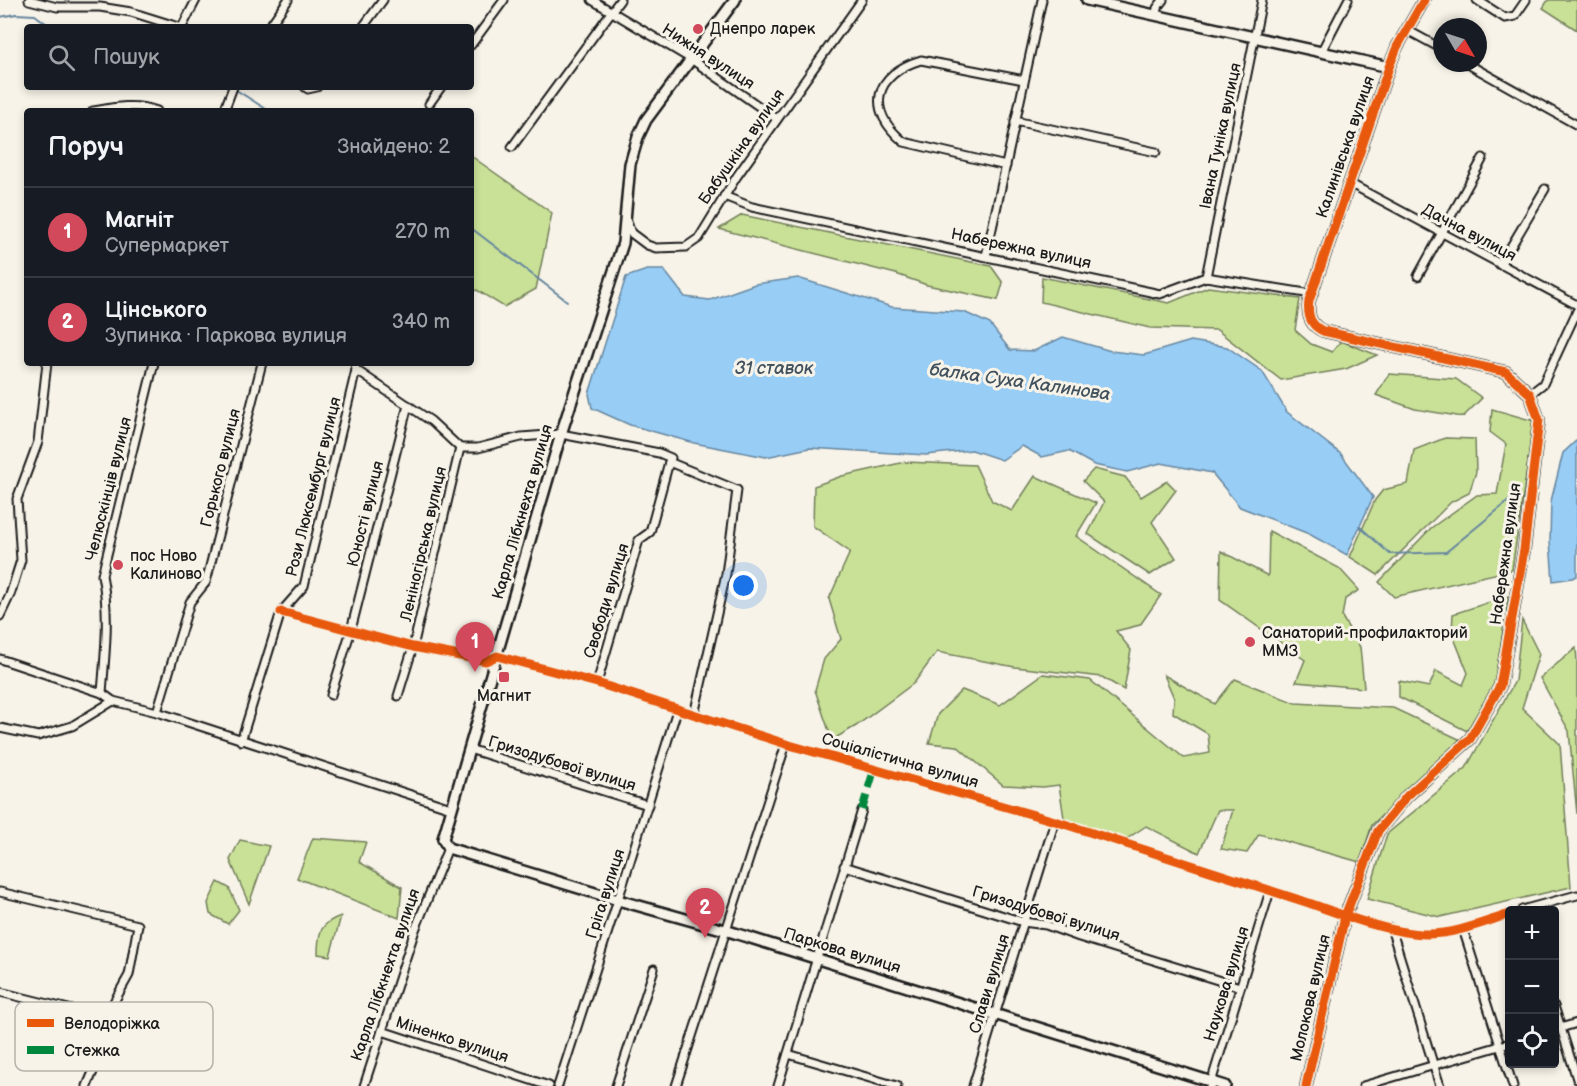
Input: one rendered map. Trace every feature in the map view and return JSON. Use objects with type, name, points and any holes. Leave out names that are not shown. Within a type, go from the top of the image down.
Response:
[{"type":"street","points":[[29,0],[57,7],[100,4],[170,24]]},
{"type":"street","points":[[182,24],[196,0]]},
{"type":"street","points":[[270,24],[288,0]]},
{"type":"street","points":[[365,24],[383,0]]},
{"type":"street","points":[[474,41],[504,0]]},
{"type":"street","name":"Нижня вулиця","points":[[592,0],[691,59],[777,119]]},
{"type":"street","points":[[512,147],[620,0]]},
{"type":"street","name":"Карла Лібкнехта вулиця","points":[[364,1086],[415,930],[448,848],[443,839],[451,808],[561,434],[623,243],[630,164],[638,137],[646,120],[735,0]]},
{"type":"street","name":"Бабушкіна вулиця","points":[[626,219],[631,233],[647,245],[656,248],[686,247],[699,238],[724,196],[862,0]]},
{"type":"street","points":[[986,256],[1042,0]]},
{"type":"street","points":[[1087,0],[1389,67]]},
{"type":"street","points":[[1156,15],[1157,8],[1163,0]]},
{"type":"street","name":"Івана Туніка вулиця","points":[[1206,277],[1262,0]]},
{"type":"street","points":[[1321,52],[1348,0]]},
{"type":"street","name":"Калинівська вулиця","points":[[1424,0],[1397,47],[1389,67],[1308,310],[1311,321],[1323,331],[1499,370],[1512,376],[1530,394]]},
{"type":"street","points":[[1477,0],[1505,18],[1515,16],[1526,0]]},
{"type":"street","points":[[1407,30],[1433,44]]},
{"type":"street","points":[[1006,166],[904,142],[883,120],[879,107],[880,93],[896,71],[921,60],[1024,80]]},
{"type":"street","points":[[1482,72],[1577,125]]},
{"type":"street","points":[[225,108],[232,90]]},
{"type":"street","points":[[429,104],[439,90]]},
{"type":"street","points":[[110,108],[144,106],[149,108]]},
{"type":"street","points":[[1015,121],[1156,152]]},
{"type":"street","points":[[1418,276],[1482,158]]},
{"type":"street","name":"Дачна вулиця","points":[[1349,183],[1577,305]]},
{"type":"street","points":[[1500,265],[1545,189]]},
{"type":"street","name":"Набережна вулиця","points":[[724,196],[752,207],[1160,294],[1206,277],[1312,294]]},
{"type":"street","points":[[1530,394],[1543,384],[1577,311]]},
{"type":"street","points":[[0,616],[10,595],[21,560],[17,499],[38,442],[47,366]]},
{"type":"street","name":"Челюскінців вулиця","points":[[102,693],[107,602],[102,576],[153,366]]},
{"type":"street","name":"Горького вулиця","points":[[157,712],[190,602],[206,582],[261,366]]},
{"type":"street","points":[[355,367],[431,421],[460,448],[478,448],[521,437],[561,434],[659,453],[671,458],[669,462],[737,490],[726,574],[694,715]]},
{"type":"street","name":"Рози Люксембург вулиця","points":[[241,741],[281,612],[304,586],[355,367]]},
{"type":"street","name":"Набережна вулиця","points":[[1345,916],[1378,831],[1407,796],[1470,739],[1500,686],[1524,550],[1539,420],[1530,394]]},
{"type":"street","name":"Юності вулиця","points":[[332,695],[351,630],[408,405]]},
{"type":"street","name":"Леніногірська вулиця","points":[[398,696],[413,647],[460,448]]},
{"type":"street","name":"Свободи вулиця","points":[[597,683],[639,540],[650,531],[669,462]]},
{"type":"street","name":"Соціалістична вулиця","points":[[281,612],[413,647],[486,662],[497,656],[597,683],[786,744],[1054,821],[1345,916],[1410,933],[1431,934],[1463,929],[1505,915]]},
{"type":"street","points":[[0,659],[102,693],[113,701],[157,712],[451,808]]},
{"type":"street","points":[[0,728],[38,736],[72,726],[113,701]]},
{"type":"street","name":"Гріга вулиця","points":[[560,1085],[677,710]]},
{"type":"street","points":[[676,1086],[786,744]]},
{"type":"street","name":"Гризодубової вулиця","points":[[469,749],[648,805]]},
{"type":"street","points":[[778,1086],[862,810]]},
{"type":"street","name":"Слави вулиця","points":[[973,1086],[1054,821]]},
{"type":"street","name":"Паркова вулиця","points":[[448,848],[725,930],[995,1013],[1210,1084],[1225,1086]]},
{"type":"street","name":"Гризодубової вулиця","points":[[844,866],[1023,922],[1046,925],[1240,987]]},
{"type":"street","name":"Наукова вулиця","points":[[1210,1084],[1270,891]]},
{"type":"street","points":[[0,892],[138,925],[129,975],[114,1002]]},
{"type":"street","points":[[1539,906],[1577,895]]},
{"type":"street","name":"Молокова вулиця","points":[[1306,1086],[1345,916]]},
{"type":"street","points":[[1391,928],[1440,1086]]},
{"type":"street","points":[[1463,929],[1513,1086]]},
{"type":"street","points":[[616,1086],[654,969]]},
{"type":"street","points":[[0,992],[40,1002]]},
{"type":"street","points":[[1559,1029],[1577,1023]]},
{"type":"street","name":"Міненко вулиця","points":[[382,1031],[549,1086]]},
{"type":"street","points":[[1559,1032],[1577,1079]]},
{"type":"street","points":[[1363,1086],[1505,1044]]},
{"type":"street","points":[[788,1054],[897,1086]]},
{"type":"street","points":[[87,1086],[93,1071]]},
{"type":"green space","points":[[1548,0],[1577,0],[1577,30],[1543,8]]},
{"type":"green space","points":[[474,158],[552,213],[536,289],[504,307],[477,290],[474,291]]},
{"type":"green space","points":[[742,215],[991,266],[1003,283],[998,300],[927,285],[896,274],[719,229]]},
{"type":"green space","points":[[1042,277],[1169,303],[1208,287],[1300,299],[1295,330],[1311,344],[1332,352],[1341,341],[1377,355],[1346,369],[1281,380],[1217,330],[1150,328],[1041,302]]},
{"type":"green space","points":[[1389,374],[1456,379],[1482,398],[1463,417],[1415,409],[1376,395]]},
{"type":"green space","points":[[1492,409],[1534,421],[1512,570],[1394,597],[1379,582],[1431,528],[1477,495],[1497,494],[1506,444],[1490,432]]},
{"type":"green space","points":[[1445,438],[1475,439],[1476,472],[1469,493],[1451,502],[1378,575],[1350,557],[1375,500],[1383,490],[1408,484],[1414,450]]},
{"type":"green space","points":[[905,462],[975,465],[992,501],[1012,511],[1035,476],[1096,503],[1076,536],[1161,595],[1140,625],[1116,631],[1131,650],[1124,690],[1102,677],[1015,667],[937,652],[914,683],[856,726],[832,740],[815,690],[824,659],[841,639],[829,599],[850,552],[813,526],[814,486],[842,476]]},
{"type":"green space","points":[[1094,469],[1125,477],[1141,497],[1167,481],[1176,490],[1152,522],[1176,558],[1150,575],[1088,534],[1104,502],[1083,481]]},
{"type":"green space","points":[[1269,531],[1339,568],[1359,590],[1345,599],[1342,617],[1360,647],[1364,688],[1296,682],[1305,660],[1220,600],[1221,551],[1268,576]]},
{"type":"green space","points":[[1508,596],[1495,684],[1467,731],[1399,697],[1399,681],[1429,687],[1436,671],[1463,685],[1468,673],[1452,633],[1453,614]]},
{"type":"green space","points":[[1522,620],[1539,654],[1522,708],[1560,744],[1571,887],[1440,917],[1367,899],[1387,834],[1466,768],[1515,681]]},
{"type":"green space","points":[[1576,648],[1577,814],[1569,731],[1540,678]]},
{"type":"green space","points":[[1043,674],[1090,680],[1184,758],[1210,753],[1208,734],[1173,713],[1174,698],[1164,675],[1215,704],[1235,679],[1295,703],[1393,708],[1461,740],[1372,825],[1360,862],[1259,834],[1247,853],[1221,849],[1233,810],[1218,810],[1199,853],[1146,826],[1125,840],[1064,818],[1059,785],[1043,787],[1003,785],[957,746],[929,743],[938,714],[962,690],[1000,705]]},
{"type":"green space","points":[[313,838],[366,842],[359,862],[402,887],[399,918],[297,878]]},
{"type":"green space","points":[[240,840],[269,846],[249,904],[230,860]]},
{"type":"green space","points":[[218,882],[229,888],[239,910],[228,924],[210,914],[208,903]]},
{"type":"green space","points":[[341,916],[330,956],[318,954],[320,935],[324,926]]},
{"type":"water","name":"31 ставок","points":[[647,270],[664,270],[685,297],[710,300],[755,284],[798,278],[892,307],[964,312],[990,324],[1010,350],[1034,351],[1063,337],[1111,351],[1144,355],[1191,341],[1227,347],[1262,371],[1287,412],[1341,454],[1373,497],[1347,555],[1309,534],[1240,507],[1212,473],[1161,463],[1127,472],[1094,465],[1069,451],[1042,457],[1022,446],[1002,460],[972,450],[926,455],[809,448],[766,457],[694,443],[630,425],[592,408],[589,394],[626,277]]},
{"type":"water","points":[[1577,440],[1577,576],[1553,581],[1550,541],[1551,501],[1563,453]]},
{"type":"waterway","name":"балка Суха Калинова","points":[[0,17],[16,14],[35,15],[47,24]]},
{"type":"waterway","name":"балка Суха Калинова","points":[[236,90],[264,108]]},
{"type":"waterway","name":"балка Суха Калинова","points":[[474,230],[567,301]]},
{"type":"waterway","name":"балка Суха Калинова","points":[[1359,526],[1390,554],[1446,552],[1510,500]]},
{"type":"marked path","points":[[862,810],[874,770]]},
{"type":"cycle path","points":[[1306,1086],[1345,916],[1378,831],[1407,796],[1470,739],[1500,686],[1524,550],[1539,420],[1530,394],[1506,372],[1323,331],[1312,323],[1309,315],[1309,301],[1389,67],[1397,47],[1424,0]]},
{"type":"cycle path","points":[[281,612],[413,647],[486,661],[497,656],[597,683],[786,744],[1055,821],[1385,928],[1429,934],[1449,932],[1505,916]]},
{"type":"place","name":"Днепро ларек","points":[[698,29]]},
{"type":"place","name":"пос Ново Калиново","points":[[118,565]]},
{"type":"place","name":"Санаторий-профилакторий ММЗ","points":[[1250,642]]},
{"type":"place","name":"Магніт","points":[[475,672]]},
{"type":"place","name":"Магнит","points":[[504,677]]},
{"type":"place","name":"Цінського","points":[[705,938]]}]
